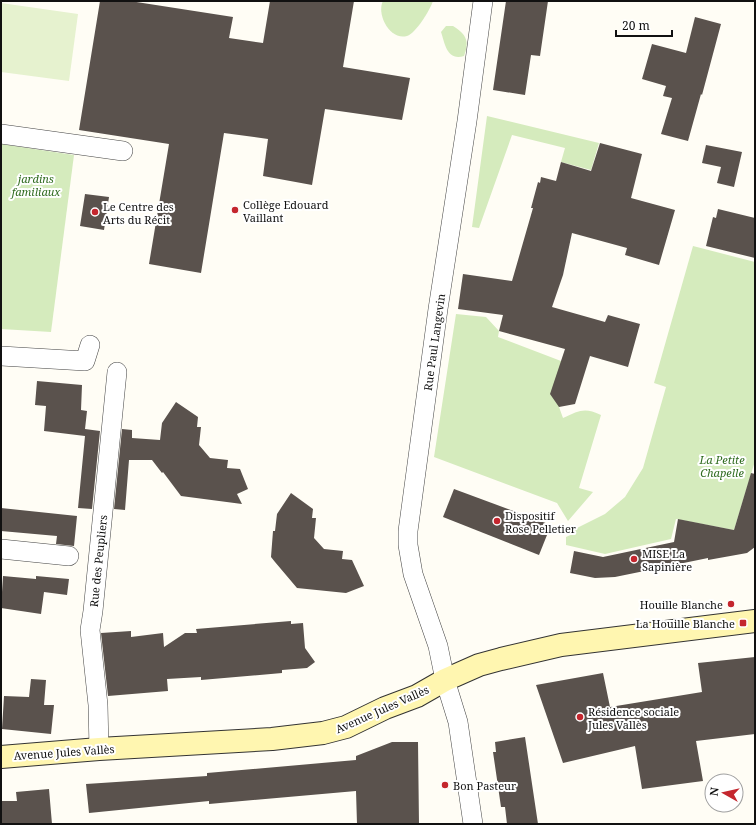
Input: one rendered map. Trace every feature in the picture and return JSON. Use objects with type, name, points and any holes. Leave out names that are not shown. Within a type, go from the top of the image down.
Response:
[{"type":"street","name":"Rue Paul Langevin","points":[[473,824],[458,722],[445,680],[438,646],[412,574],[408,545],[408,531],[438,309],[467,121],[483,1]]},
{"type":"street","points":[[1,134],[123,150]]},
{"type":"street","points":[[1,356],[85,361],[90,345]]},
{"type":"street","name":"Rue des Peupliers","points":[[99,750],[98,705],[90,630],[117,372]]},
{"type":"street","points":[[1,549],[69,556]]},
{"type":"street","name":"Avenue Jules Vallès","points":[[1,757],[272,739],[323,734],[346,727],[385,708],[417,696],[445,680],[479,665],[561,645],[755,621]]},
{"type":"green space","points":[[383,1],[433,1],[426,15],[414,31],[407,36],[401,36],[390,31],[386,25],[381,13]]},
{"type":"green space","points":[[1,3],[78,14],[69,81],[1,72]]},
{"type":"green space","points":[[446,26],[453,26],[466,38],[467,46],[464,56],[458,57],[450,54],[441,32]]},
{"type":"green space","points":[[487,116],[599,143],[591,170],[561,162],[565,148],[512,135],[479,228],[472,227]]},
{"type":"green space","name":"jardins familiaux","points":[[1,144],[74,155],[51,332],[1,329]]},
{"type":"green space","name":"La Petite Chapelle","points":[[693,246],[755,262],[755,461],[734,530],[676,519],[671,539],[605,554],[566,545],[566,537],[575,533],[573,530],[605,514],[625,497],[643,468],[666,387],[654,383]]},
{"type":"green space","points":[[456,314],[486,317],[499,331],[498,337],[561,361],[559,407],[563,418],[573,413],[582,411],[590,411],[601,415],[579,488],[593,492],[568,521],[557,503],[434,457]]},
{"type":"building","points":[[100,1],[130,1],[233,17],[229,38],[263,43],[270,1],[354,1],[343,67],[410,78],[402,120],[325,109],[312,185],[263,176],[268,139],[224,133],[201,273],[149,264],[169,144],[79,130]]},
{"type":"building","points":[[506,1],[548,1],[540,56],[531,55],[525,95],[493,90]]},
{"type":"building","points":[[695,17],[721,24],[688,141],[661,134],[672,98],[663,96],[666,86],[642,79],[652,44],[686,53]]},
{"type":"building","points":[[600,143],[642,154],[631,198],[675,210],[659,265],[625,255],[627,248],[572,233],[563,275],[552,307],[605,322],[608,315],[640,324],[628,367],[590,356],[575,404],[559,407],[550,394],[565,349],[499,331],[503,315],[458,309],[463,274],[512,281],[533,208],[531,208],[538,182],[540,183],[541,177],[556,181],[561,162],[591,171]]},
{"type":"building","points":[[706,145],[742,152],[734,187],[717,183],[721,167],[702,163]]},
{"type":"building","name":"Le Centre des Arts du Récit","points":[[85,194],[109,197],[104,230],[80,226]]},
{"type":"building","points":[[718,209],[755,218],[755,258],[706,246],[713,217],[716,218]]},
{"type":"building","points":[[37,381],[82,385],[81,410],[87,411],[85,429],[100,431],[92,509],[78,508],[85,436],[44,431],[46,406],[35,405]]},
{"type":"building","points":[[176,402],[198,417],[197,427],[201,427],[199,445],[210,458],[228,460],[227,468],[240,469],[248,489],[237,494],[242,504],[181,496],[152,460],[129,460],[125,510],[114,509],[122,429],[132,430],[132,438],[160,440],[162,423]]},
{"type":"building","points":[[751,473],[755,474],[755,547],[747,553],[708,560],[708,558],[615,577],[595,578],[570,573],[574,551],[603,557],[674,542],[678,519],[734,530]]},
{"type":"building","name":"Dispositif Rose Pelletier","points":[[454,489],[551,525],[539,555],[443,517]]},
{"type":"building","points":[[291,493],[313,509],[312,518],[316,518],[314,538],[324,549],[343,551],[342,559],[352,560],[364,586],[346,593],[297,588],[271,557],[273,531],[275,531],[277,514]]},
{"type":"building","points":[[1,508],[77,516],[74,546],[56,544],[57,536],[1,531]]},
{"type":"building","points":[[3,576],[36,579],[36,576],[69,579],[67,595],[44,592],[41,614],[1,608]]},
{"type":"building","points":[[291,621],[291,624],[303,623],[305,648],[315,662],[307,668],[282,670],[282,673],[201,680],[201,677],[167,679],[168,691],[108,696],[101,633],[131,631],[131,637],[163,633],[164,647],[185,633],[197,633],[196,629]]},
{"type":"building","points":[[755,657],[755,734],[696,741],[703,781],[642,789],[635,746],[563,763],[536,685],[603,673],[610,707],[702,692],[698,663]]},
{"type":"building","points":[[31,679],[46,680],[44,705],[54,705],[51,734],[2,729],[4,696],[29,697]]},
{"type":"building","points":[[525,737],[538,824],[507,824],[505,807],[501,807],[493,752],[496,752],[495,742]]},
{"type":"building","points":[[392,742],[418,742],[419,824],[357,824],[356,791],[209,804],[209,801],[89,813],[86,784],[207,776],[207,773],[356,760],[356,756]]},
{"type":"building","points":[[49,789],[52,824],[1,824],[1,801],[17,801],[16,792]]},
{"type":"place","name":"Collège Edouard Vaillant","points":[[235,210]]},
{"type":"place","name":"Le Centre des Arts du Récit","points":[[95,212]]},
{"type":"place","name":"Dispositif Rose Pelletier","points":[[497,521]]},
{"type":"place","name":"MISE La Sapinière","points":[[634,559]]},
{"type":"place","name":"Houille Blanche","points":[[731,604]]},
{"type":"place","name":"La Houille Blanche","points":[[743,623]]},
{"type":"place","name":"Résidence sociale Jules Vallès","points":[[580,717]]},
{"type":"place","name":"Bon Pasteur","points":[[445,785]]}]
